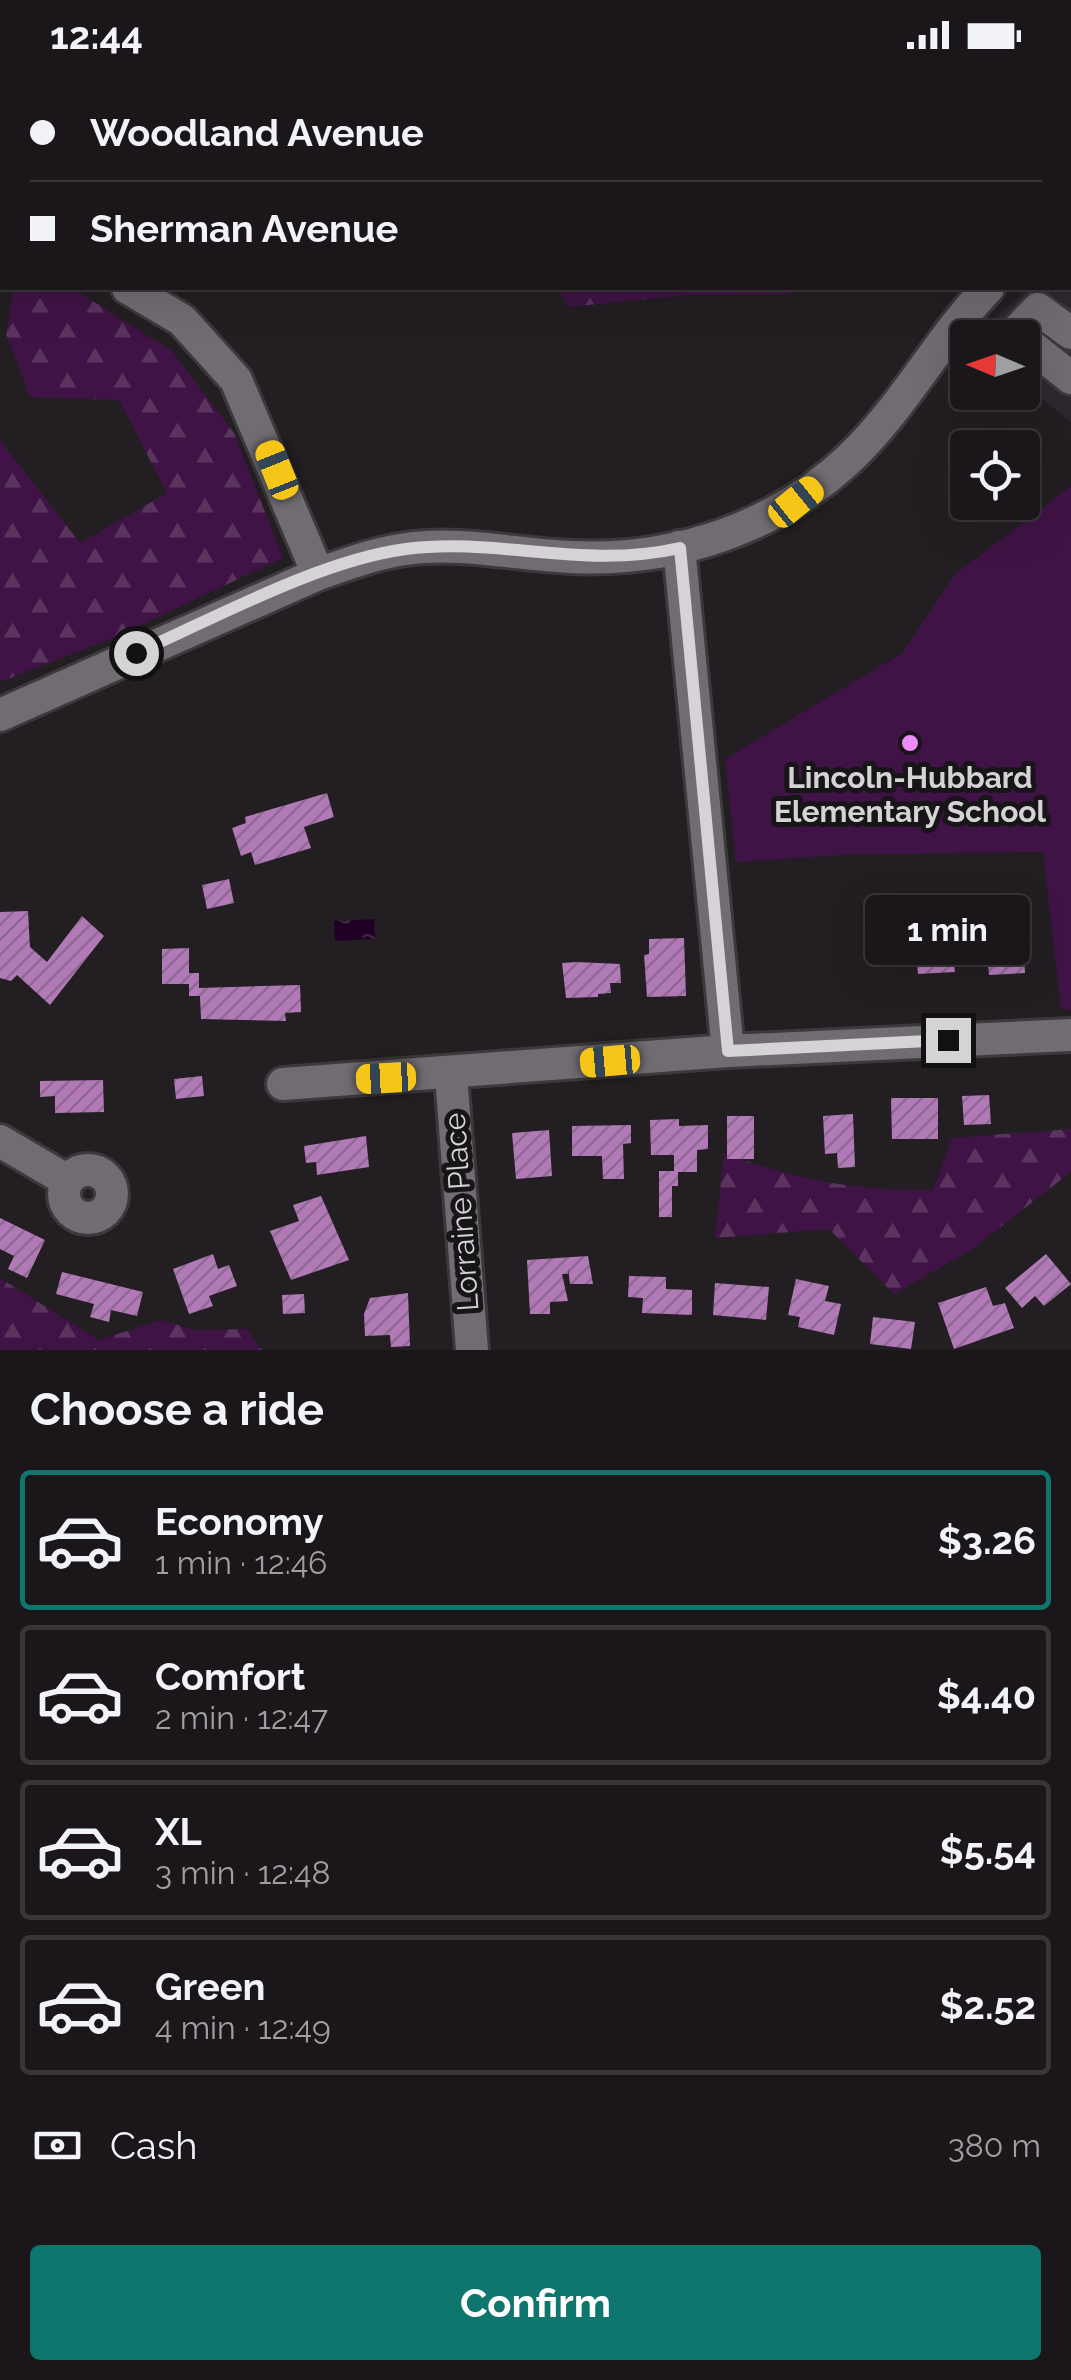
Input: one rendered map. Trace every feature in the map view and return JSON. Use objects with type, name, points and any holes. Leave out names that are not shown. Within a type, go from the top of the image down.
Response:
[{"type":"street","points":[[131,290],[182,320],[236,380],[318,574]]},
{"type":"street","points":[[0,715],[318,574],[405,549],[451,546],[612,558],[680,548],[743,530],[796,502],[852,457],[984,292],[1006,320]]},
{"type":"street","points":[[1031,320],[1038,309],[1071,332]]},
{"type":"street","points":[[1040,354],[1071,378]]},
{"type":"street","points":[[680,548],[728,1051]]},
{"type":"street","points":[[283,1084],[451,1075],[728,1051],[1071,1035]]},
{"type":"street","name":"Lorraine Place","points":[[451,1075],[472,1350]]},
{"type":"street","points":[[0,1142],[68,1181]]},
{"type":"shaded area","points":[[1027,290],[1071,290],[1071,422],[1040,397],[1040,320],[993,320]]},
{"type":"green space","points":[[14,290],[75,290],[172,351],[234,433],[283,558],[113,638],[0,682],[0,440],[80,543],[167,493],[119,400],[30,397],[6,334]]},
{"type":"green space","points":[[559,290],[794,290],[791,294],[686,295],[569,307]]},
{"type":"green space","name":"Lincoln-Hubbard Elementary School","points":[[1071,486],[1071,1010],[1061,1008],[1043,852],[858,854],[736,862],[725,759],[902,653],[954,575],[1026,520],[1040,520],[1040,510]]},
{"type":"green space","points":[[1071,1129],[1071,1172],[971,1250],[894,1294],[829,1229],[715,1238],[724,1153],[827,1182],[933,1190],[952,1138]]},
{"type":"green space","points":[[0,1278],[99,1340],[161,1320],[196,1330],[247,1329],[262,1350],[0,1350]]},
{"type":"water","points":[[374,919],[375,939],[335,941],[334,921]]},
{"type":"building","points":[[327,793],[334,817],[304,827],[311,848],[255,865],[251,852],[241,856],[232,828],[246,823],[245,817]]},
{"type":"building","points":[[229,879],[234,903],[207,909],[202,885]]},
{"type":"building","points":[[28,911],[30,947],[47,962],[82,916],[104,936],[50,1005],[17,975],[11,981],[0,978],[0,912]]},
{"type":"building","points":[[938,922],[940,941],[968,939],[970,955],[953,956],[955,972],[918,974],[913,924]]},
{"type":"building","points":[[1022,928],[1025,973],[989,975],[985,930]]},
{"type":"building","points":[[684,938],[686,996],[647,997],[644,955],[649,954],[649,939]]},
{"type":"building","points":[[189,948],[189,973],[199,973],[199,988],[300,985],[301,1012],[285,1013],[286,1021],[201,1019],[200,996],[189,996],[189,984],[162,984],[162,949]]},
{"type":"building","points":[[562,963],[620,964],[621,983],[610,983],[611,993],[598,997],[566,998]]},
{"type":"building","points":[[202,1076],[204,1096],[176,1099],[174,1079]]},
{"type":"building","points":[[103,1080],[104,1112],[55,1113],[55,1096],[40,1097],[40,1081]]},
{"type":"building","points":[[989,1095],[991,1124],[964,1125],[962,1096]]},
{"type":"building","points":[[891,1098],[938,1098],[938,1139],[892,1139]]},
{"type":"building","points":[[853,1114],[855,1167],[838,1168],[837,1153],[825,1154],[823,1116]]},
{"type":"building","points":[[727,1116],[754,1116],[754,1159],[727,1159]]},
{"type":"building","points":[[679,1119],[679,1126],[708,1125],[708,1149],[697,1150],[697,1172],[678,1172],[678,1186],[672,1186],[672,1217],[659,1217],[659,1171],[674,1171],[674,1155],[651,1155],[650,1120]]},
{"type":"building","points":[[631,1125],[631,1143],[623,1144],[624,1179],[603,1179],[602,1156],[572,1156],[572,1126]]},
{"type":"building","points":[[549,1130],[552,1176],[516,1179],[512,1133]]},
{"type":"building","points":[[366,1136],[369,1167],[317,1175],[316,1162],[306,1163],[304,1146]]},
{"type":"building","points":[[321,1196],[349,1260],[291,1280],[270,1231],[299,1221],[293,1205]]},
{"type":"building","points":[[0,1218],[45,1240],[27,1278],[8,1269],[14,1256],[0,1249]]},
{"type":"building","points":[[213,1254],[218,1269],[229,1265],[237,1286],[209,1296],[213,1306],[189,1314],[173,1269]]},
{"type":"building","points":[[1046,1254],[1071,1284],[1044,1306],[1035,1296],[1022,1308],[1005,1288]]},
{"type":"building","points":[[588,1256],[593,1284],[570,1284],[568,1268],[568,1274],[562,1274],[568,1301],[550,1302],[550,1314],[530,1314],[527,1260]]},
{"type":"building","points":[[62,1272],[143,1292],[137,1316],[111,1310],[109,1322],[90,1317],[94,1304],[56,1294]]},
{"type":"building","points":[[629,1276],[666,1277],[666,1289],[692,1290],[692,1315],[642,1313],[643,1298],[628,1297]]},
{"type":"building","points":[[796,1279],[829,1286],[825,1301],[841,1304],[834,1335],[798,1327],[800,1317],[788,1315]]},
{"type":"building","points":[[715,1283],[769,1287],[766,1320],[713,1315]]},
{"type":"building","points":[[986,1287],[993,1306],[1005,1303],[1014,1328],[954,1349],[938,1303]]},
{"type":"building","points":[[408,1293],[410,1346],[391,1347],[390,1335],[365,1336],[364,1314],[370,1298]]},
{"type":"building","points":[[304,1294],[305,1313],[283,1314],[282,1295]]},
{"type":"building","points":[[873,1317],[915,1322],[911,1349],[870,1344]]},
{"type":"place","name":"Lincoln-Hubbard Elementary School","points":[[910,743]]},
{"type":"route","points":[[136,653],[318,574],[405,549],[451,546],[571,558],[612,558],[680,548],[728,1051],[948,1040]]}]
